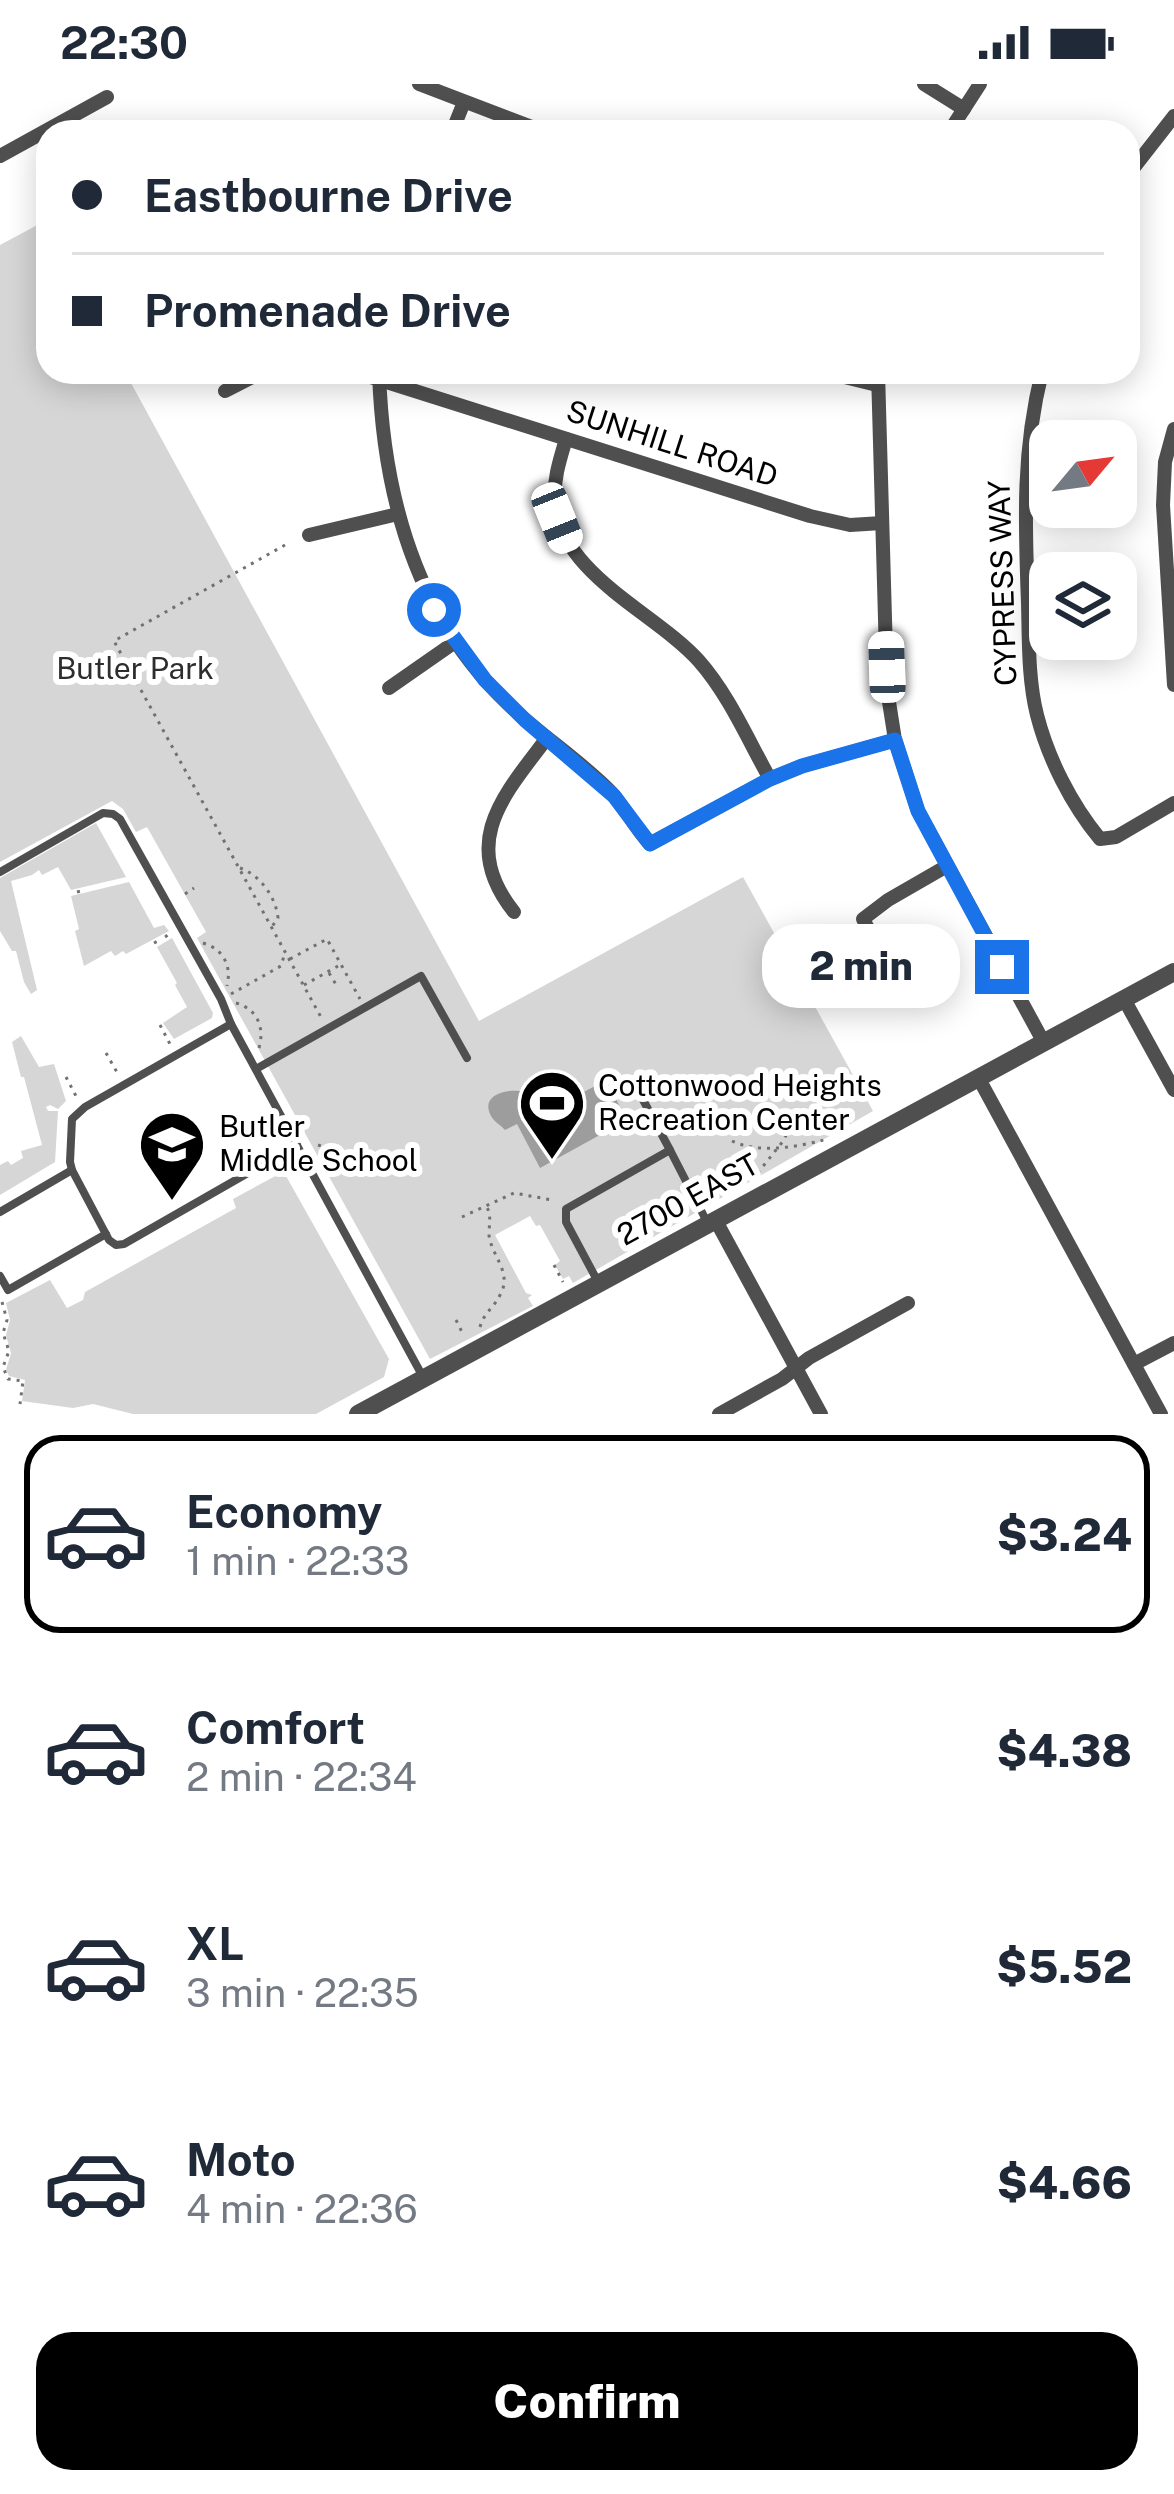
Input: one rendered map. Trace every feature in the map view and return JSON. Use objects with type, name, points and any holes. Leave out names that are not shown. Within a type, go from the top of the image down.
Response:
[{"type":"street","points":[[419,84],[513,120]]},
{"type":"street","points":[[924,84],[964,109]]},
{"type":"street","points":[[957,120],[980,84]]},
{"type":"street","points":[[65,120],[107,97]]},
{"type":"street","points":[[457,120],[464,102]]},
{"type":"street","points":[[1140,160],[1174,116]]},
{"type":"street","points":[[0,156],[36,136]]},
{"type":"street","points":[[224,392],[239,384]]},
{"type":"street","points":[[379,384],[382,429],[398,514],[420,581],[455,642],[496,693],[614,796],[650,844],[770,779],[817,760],[895,740]]},
{"type":"street","name":"SUNHILL ROAD","points":[[403,384],[810,516],[850,524],[882,523]]},
{"type":"street","points":[[878,384],[887,689],[895,740],[918,811],[1043,1041]]},
{"type":"street","name":"CYPRESS WAY","points":[[1039,384],[1028,436],[1024,506],[1033,693],[1042,733],[1065,784],[1100,838],[1116,837],[1174,802]]},
{"type":"street","points":[[1174,429],[1163,482],[1174,685]]},
{"type":"street","points":[[566,439],[554,500],[566,541],[590,569],[700,663],[770,779]]},
{"type":"street","points":[[309,535],[398,514]]},
{"type":"street","points":[[389,688],[455,642]]},
{"type":"street","points":[[514,912],[492,877],[491,824],[504,794],[547,738]]},
{"type":"street","points":[[882,955],[862,919],[946,866]]},
{"type":"street","name":"2700 EAST","points":[[358,1414],[1174,972]]},
{"type":"street","points":[[1124,999],[1174,1090]]},
{"type":"street","points":[[978,1077],[1161,1414]]},
{"type":"street","points":[[711,1221],[821,1414]]},
{"type":"street","points":[[719,1414],[908,1303]]},
{"type":"street","points":[[1134,1364],[1174,1343]]},
{"type":"lane","points":[[0,872],[103,813],[116,816],[221,999],[230,1024],[424,1378]]},
{"type":"lane","points":[[256,1070],[422,976],[467,1058]]},
{"type":"lane","points":[[230,1024],[72,1119],[72,1170],[106,1234],[112,1244],[124,1244],[297,1145]]},
{"type":"lane","points":[[634,1083],[711,1221]]},
{"type":"lane","points":[[598,1283],[566,1222],[566,1209],[670,1150]]},
{"type":"lane","points":[[0,1212],[72,1170]]},
{"type":"lane","points":[[0,1276],[8,1290],[106,1234]]},
{"type":"path","points":[[285,545],[114,641],[325,1026]]},
{"type":"path","points":[[238,868],[256,877],[278,913],[270,925],[256,929]]},
{"type":"path","points":[[185,894],[194,888]]},
{"type":"path","points":[[289,960],[327,940],[363,1004]]},
{"type":"path","points":[[201,943],[225,958],[230,975],[226,989]]},
{"type":"path","points":[[230,995],[281,966],[285,953]]},
{"type":"path","points":[[290,990],[341,964]]},
{"type":"path","points":[[281,966],[295,971]]},
{"type":"path","points":[[328,971],[337,986]]},
{"type":"path","points":[[301,1008],[312,1001]]},
{"type":"path","points":[[234,1003],[256,1016],[262,1034],[259,1048]]},
{"type":"path","points":[[160,1025],[170,1044]]},
{"type":"path","points":[[106,1053],[118,1074]]},
{"type":"path","points":[[66,1077],[76,1096]]},
{"type":"path","points":[[752,1180],[789,1131],[798,1107]]},
{"type":"path","points":[[731,1141],[757,1148],[824,1140]]},
{"type":"path","points":[[318,1144],[342,1153]]},
{"type":"path","points":[[323,1161],[339,1165]]},
{"type":"path","points":[[462,1217],[514,1193],[552,1200]]},
{"type":"path","points":[[480,1328],[485,1312],[502,1292],[504,1277],[489,1239],[487,1205]]},
{"type":"path","points":[[490,1269],[500,1264]]},
{"type":"path","points":[[554,1265],[563,1282]]},
{"type":"path","points":[[2,1302],[9,1351],[3,1367],[8,1379],[22,1382],[20,1404]]},
{"type":"path","points":[[456,1320],[464,1336]]},
{"type":"green space","name":"Butler Park","points":[[36,226],[36,384],[132,384],[479,1021],[743,877],[873,1111],[573,1283],[569,1276],[563,1279],[555,1265],[560,1261],[530,1216],[495,1235],[526,1293],[532,1295],[528,1298],[533,1306],[430,1359],[197,938],[206,932],[147,827],[136,832],[123,809],[112,801],[0,862],[0,245]]},
{"type":"green space","points":[[96,823],[126,877],[71,890],[58,867],[11,881],[37,990],[31,994],[16,951],[0,931],[0,878]]},
{"type":"green space","points":[[129,882],[154,928],[164,925],[169,931],[126,954],[115,956],[111,951],[84,966],[71,896]]},
{"type":"green space","points":[[172,938],[213,1013],[212,1018],[174,1039],[163,1023],[187,1007],[157,947]]},
{"type":"green space","points":[[21,1036],[39,1067],[54,1064],[66,1101],[58,1109],[46,1107],[58,1111],[55,1162],[0,1195],[0,1165],[8,1161],[11,1165],[23,1158],[21,1151],[42,1145],[12,1042]]},
{"type":"green space","points":[[279,1174],[286,1176],[389,1359],[384,1377],[316,1414],[133,1414],[93,1404],[73,1408],[22,1401],[25,1380],[9,1376],[6,1370],[11,1353],[6,1303],[50,1280],[67,1308],[83,1300],[85,1292],[236,1208],[233,1199]]},
{"type":"shaded area","points":[[606,1080],[627,1120],[540,1168],[517,1124],[505,1130],[488,1108],[498,1094],[524,1092],[526,1087],[546,1100],[540,1111],[523,1120],[525,1124]]},
{"type":"place","name":"Cottonwood Heights Recreation Center","points":[[552,1162]]},
{"type":"place","name":"Butler Middle School","points":[[172,1203]]},
{"type":"route","points":[[434,610],[485,680],[602,783],[650,844],[770,779],[895,740],[918,811],[1002,967]]}]
